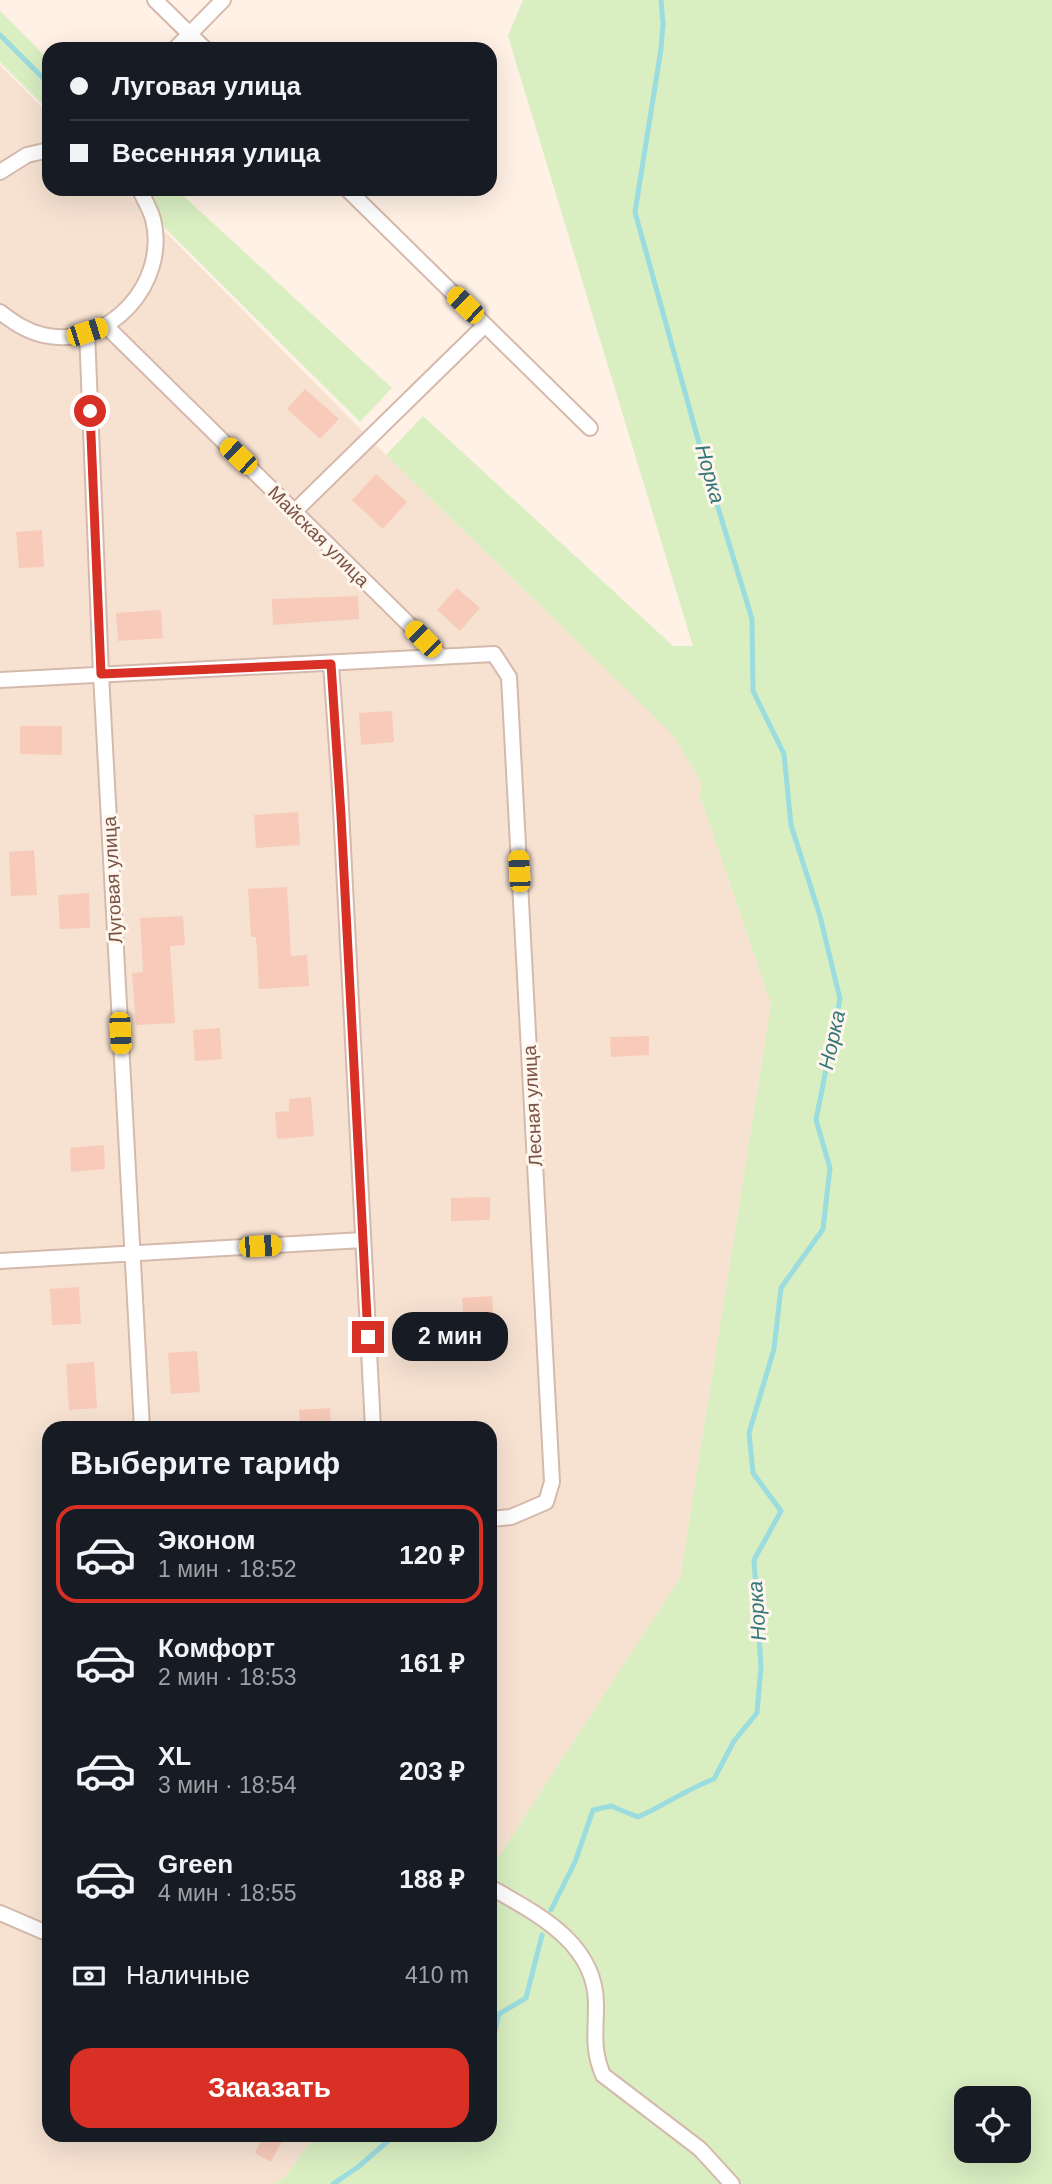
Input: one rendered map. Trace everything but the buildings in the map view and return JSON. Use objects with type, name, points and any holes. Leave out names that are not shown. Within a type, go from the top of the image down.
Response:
[{"type":"street","points":[[155,0],[198,42]]},
{"type":"street","points":[[182,42],[223,0]]},
{"type":"street","points":[[0,172],[27,155],[42,152]]},
{"type":"street","points":[[0,312],[16,325],[44,335],[76,336],[106,326],[131,307],[148,281],[156,250],[153,218],[142,196]]},
{"type":"street","points":[[354,196],[590,428]]},
{"type":"street","points":[[294,512],[485,325]]},
{"type":"street","name":"Майская улица","points":[[106,326],[442,657]]},
{"type":"street","name":"Луговая улица","points":[[87,332],[101,674],[142,1421]]},
{"type":"street","name":"Лесная улица","points":[[442,657],[494,654],[509,677],[552,1482],[546,1502],[511,1517],[497,1518]]},
{"type":"street","points":[[0,680],[442,657]]},
{"type":"street","points":[[331,664],[373,1421]]},
{"type":"street","points":[[0,1261],[363,1240]]},
{"type":"street","points":[[497,1891],[549,1923],[582,1954],[593,1976],[597,2004],[594,2035],[596,2057],[603,2075],[700,2149],[732,2184]]},
{"type":"street","points":[[0,1913],[42,1931]]},
{"type":"shaded area","points":[[0,65],[42,107],[42,196],[130,196],[386,455],[674,736],[701,783],[700,796],[771,1004],[680,1578],[497,1859],[497,1421],[42,1421],[42,2142],[310,2142],[285,2177],[273,2184],[0,2184]]},
{"type":"green space","points":[[523,0],[1052,0],[1052,2184],[273,2184],[285,2177],[310,2142],[497,2142],[497,1859],[680,1578],[771,1004],[700,796],[701,783],[674,736],[386,455],[423,416],[673,646],[693,646],[508,36]]},
{"type":"green space","points":[[0,11],[42,53],[42,104],[0,62]]},
{"type":"green space","points":[[151,196],[184,196],[392,388],[360,422],[165,228]]},
{"type":"waterway","name":"Норка","points":[[551,1910],[575,1862],[593,1810],[611,1806],[638,1817],[714,1779],[734,1741],[757,1713],[761,1667],[754,1560],[781,1511],[753,1473],[749,1433],[774,1349],[781,1288],[823,1229],[830,1168],[816,1120],[840,999],[820,916],[791,825],[784,754],[753,691],[752,619],[706,468],[635,212],[661,49],[661,0]]},
{"type":"waterway","points":[[0,35],[42,77]]},
{"type":"waterway","name":"Норка","points":[[497,2023],[499,2014],[526,1998],[542,1935]]},
{"type":"waterway","name":"Норка","points":[[333,2184],[387,2142]]},
{"type":"route","points":[[90,411],[101,674],[331,664],[368,1337]]}]
